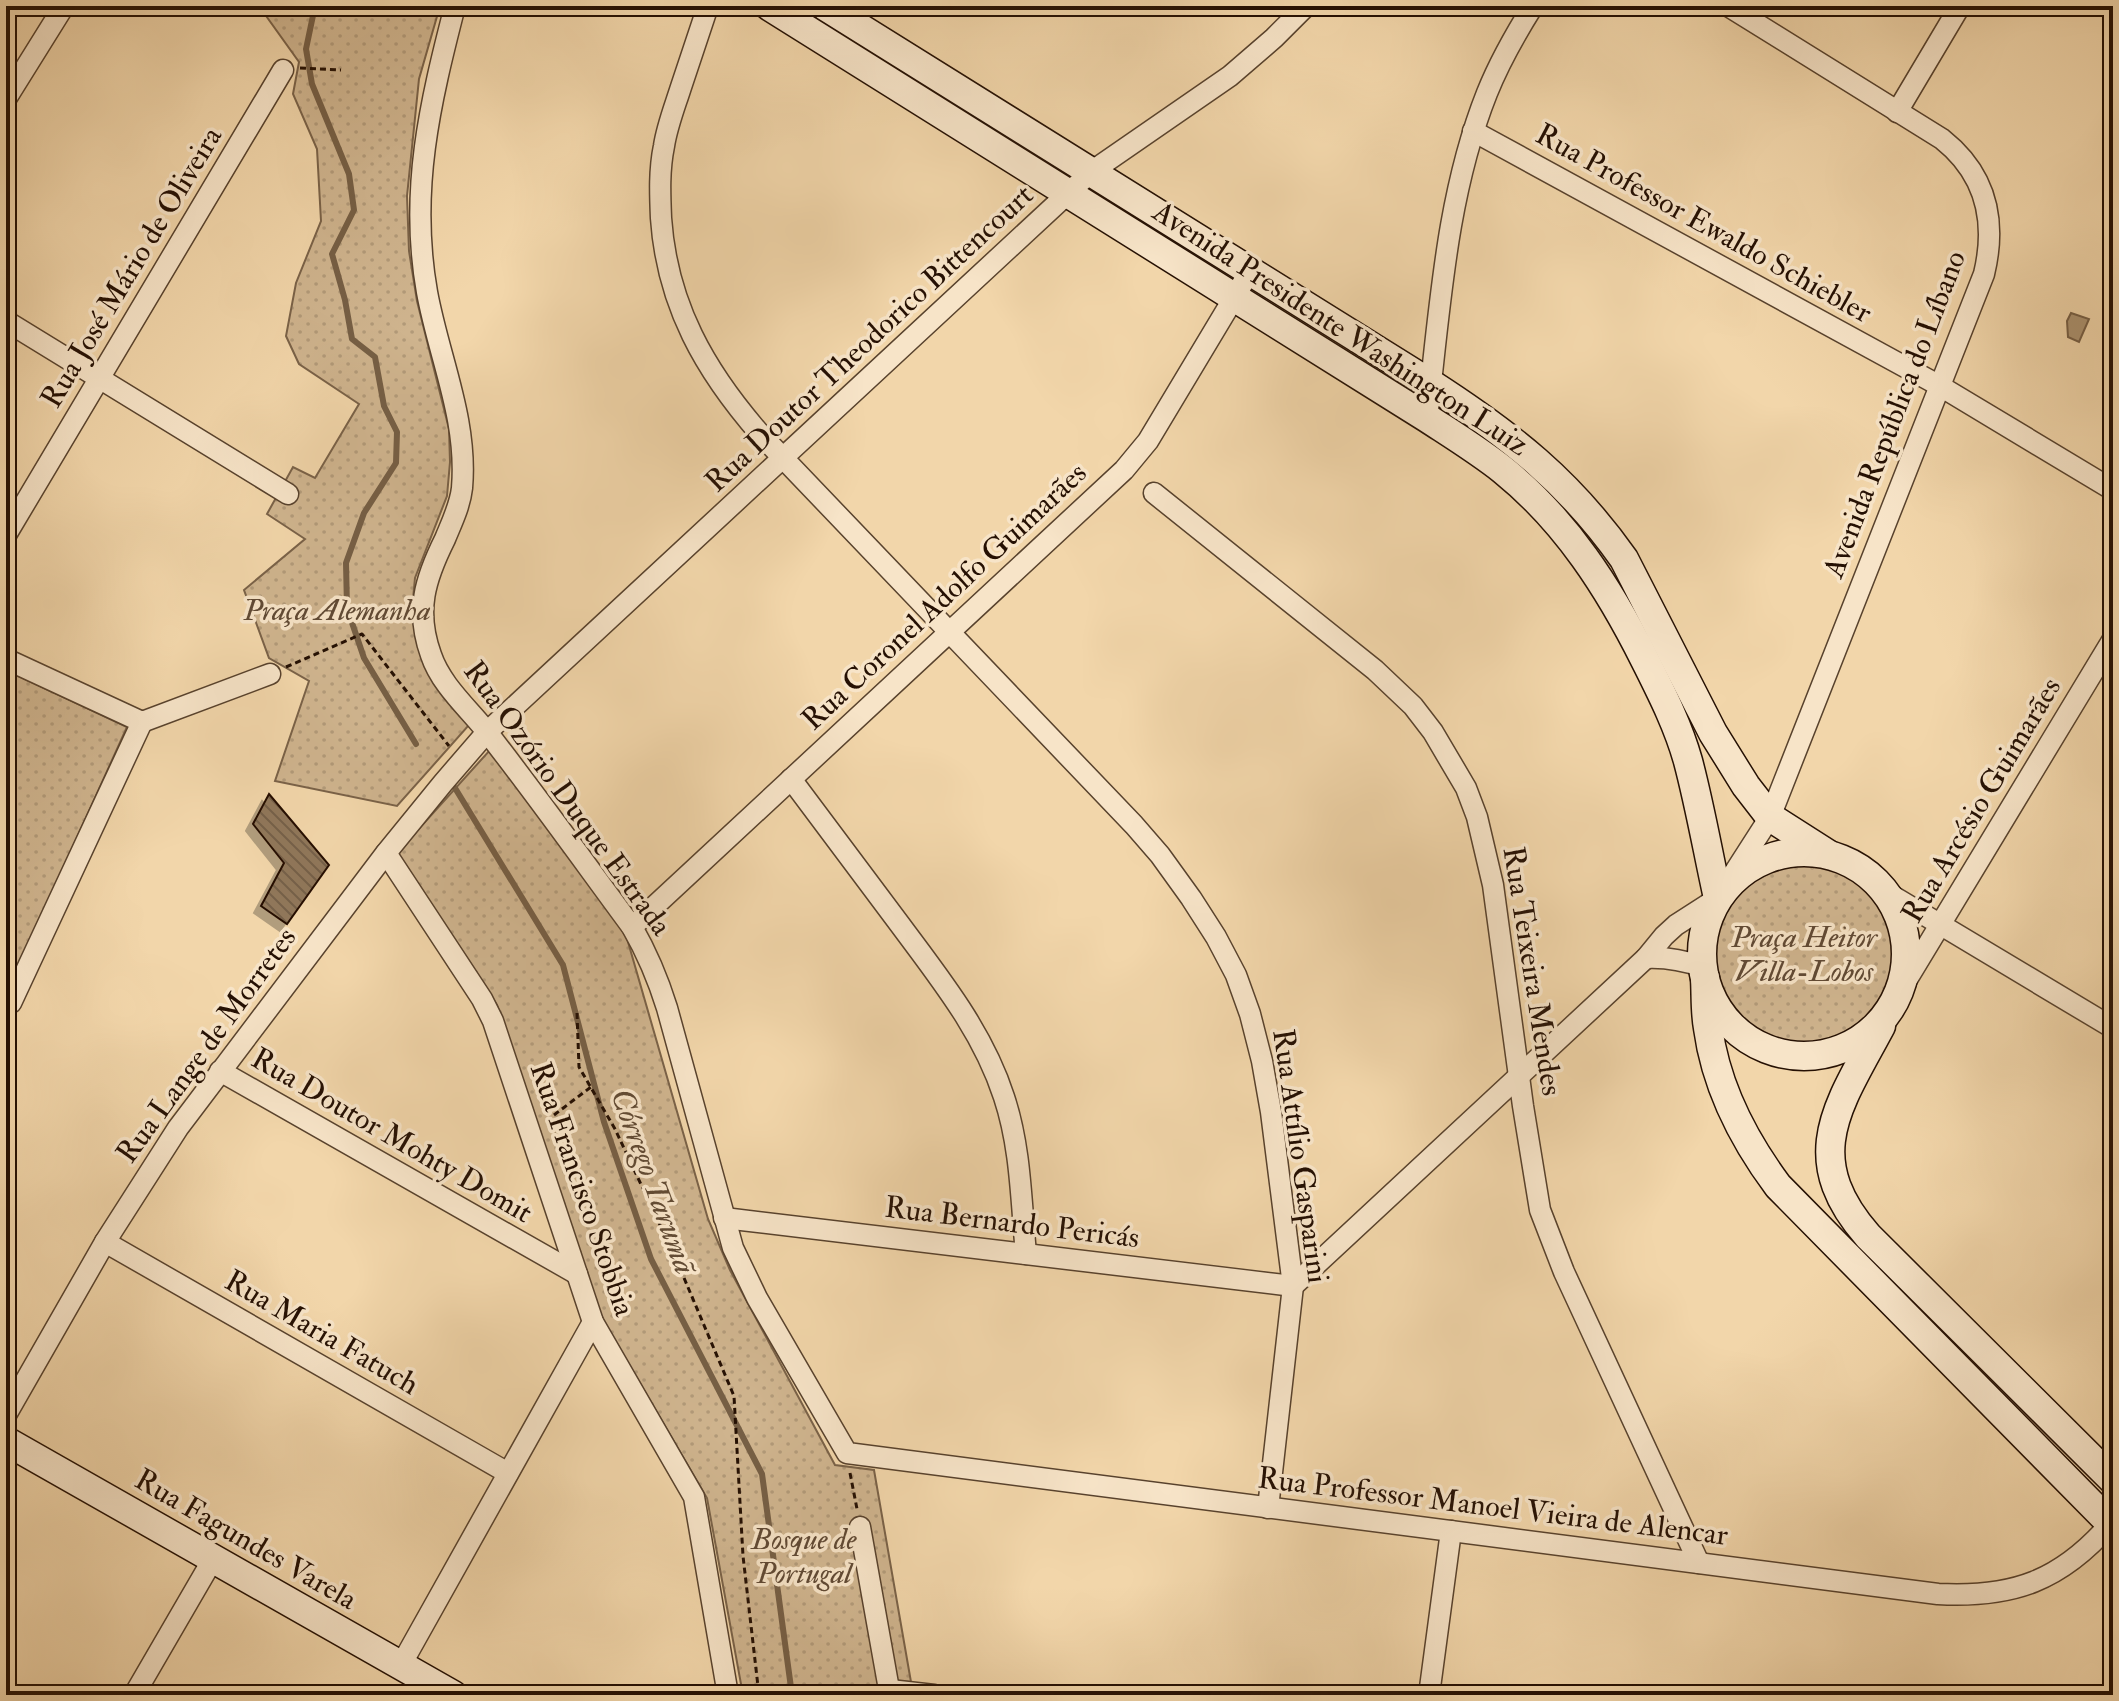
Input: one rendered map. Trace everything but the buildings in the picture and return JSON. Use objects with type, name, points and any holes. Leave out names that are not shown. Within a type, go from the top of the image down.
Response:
[{"type":"street","points":[[6,99],[64,6]]},
{"type":"street","name":"Rua Ozório Duque Estrada","points":[[455,6],[428,115],[423,151],[421,227],[434,326],[458,414],[462,492],[423,595],[422,619],[426,640],[439,674],[487,732],[632,927],[657,977],[724,1218],[745,1274],[847,1453]]},
{"type":"street","name":"Rua Attílio Gasparini","points":[[708,6],[664,144],[661,171],[664,246],[678,303],[691,335],[708,366],[740,411],[1160,855],[1216,937],[1236,975],[1262,1061],[1293,1286],[1268,1508]]},
{"type":"street","name":"Avenida Presidente Washington Luiz","points":[[769,6],[1427,418],[1503,470],[1530,495],[1563,529],[1600,577],[1666,703],[1688,760],[1718,898]]},
{"type":"street","name":"Avenida Presidente Washington Luiz","points":[[825,6],[1431,384],[1493,425],[1546,468],[1570,491],[1609,538],[1639,585],[1713,733],[1746,786],[1770,817],[1828,854]]},
{"type":"street","points":[[1276,6],[1300,12]]},
{"type":"street","points":[[1427,418],[1453,213],[1463,164],[1488,91],[1533,6]]},
{"type":"street","name":"Avenida República do Líbano","points":[[1718,898],[1770,817],[1984,274],[1990,229],[1987,205],[1979,183],[1955,150],[1728,6]]},
{"type":"street","points":[[1897,112],[1960,6]]},
{"type":"street","name":"Rua Doutor Theodorico Bittencourt","points":[[487,732],[1091,172],[1230,76],[1300,12]]},
{"type":"street","name":"Rua José Mário de Oliveira","points":[[6,535],[291,69]]},
{"type":"street","name":"Rua Professor Ewaldo Schiebler","points":[[1473,131],[1940,386],[2113,490]]},
{"type":"street","name":"Rua Coronel Adolfo Guimarães","points":[[632,927],[1136,457],[1250,271]]},
{"type":"street","points":[[6,321],[288,494]]},
{"type":"street","name":"Rua Teixeira Mendes","points":[[1154,493],[1386,680],[1413,706],[1433,732],[1466,788],[1486,848],[1493,885],[1540,1210],[1552,1243],[1699,1563]]},
{"type":"street","name":"Rua Arcésio Guimarães","points":[[1894,1003],[2113,639]]},
{"type":"street","points":[[6,659],[142,722]]},
{"type":"street","points":[[6,1001],[11,1003],[142,722],[270,674]]},
{"type":"street","name":"Rua Lange de Morretes","points":[[6,1415],[105,1242],[163,1150],[386,853],[487,732]]},
{"type":"street","points":[[791,779],[953,997],[981,1041],[994,1068],[1013,1129],[1026,1254]]},
{"type":"street","points":[[1293,1286],[1646,958],[1676,925],[1718,898],[1739,875],[1766,859],[1797,852],[1828,854],[1860,868],[1886,892],[2113,1028]]},
{"type":"street","name":"Rua Francisco Stobbia","points":[[386,853],[482,999],[503,1046],[593,1322],[690,1486],[698,1508],[728,1695]]},
{"type":"street","points":[[1886,892],[1902,922],[1907,957],[1894,1003],[1845,1094],[1831,1133],[1830,1170],[1837,1190],[1868,1236],[2113,1480]]},
{"type":"street","points":[[1718,898],[1704,931],[1707,1025],[1722,1087],[1747,1140],[1778,1186],[2112,1523]]},
{"type":"street","points":[[1646,958],[1679,959],[1704,972],[1718,1009],[1740,1034],[1769,1050],[1801,1057],[1834,1053],[1864,1038],[1894,1003]]},
{"type":"street","name":"Rua Doutor Mohty Domit","points":[[220,1071],[577,1274]]},
{"type":"street","name":"Rua Bernardo Pericás","points":[[724,1218],[1293,1286]]},
{"type":"street","name":"Rua Maria Fatuch","points":[[105,1242],[508,1473]]},
{"type":"street","points":[[401,1665],[593,1322]]},
{"type":"street","name":"Rua Fagundes Varela","points":[[6,1441],[453,1695]]},
{"type":"street","name":"Rua Professor Manoel Vieira de Alencar","points":[[847,1453],[1969,1596],[2008,1590],[2049,1575],[2081,1555],[2112,1523]]},
{"type":"street","points":[[860,1527],[890,1692],[934,1695]]},
{"type":"street","points":[[1429,1695],[1451,1531]]},
{"type":"street","points":[[134,1695],[213,1559]]},
{"type":"path","points":[[291,69],[341,70]]},
{"type":"path","points":[[270,674],[362,634],[461,762]]},
{"type":"path","points":[[577,1013],[579,1067],[615,1129],[676,1259],[734,1396],[743,1556],[759,1695]]},
{"type":"path","points":[[530,1133],[591,1087]]},
{"type":"path","points":[[847,1453],[860,1527]]},
{"type":"green space","name":"Praça Alemanha","points":[[259,6],[440,6],[419,79],[407,196],[409,251],[417,301],[449,429],[450,462],[447,496],[415,578],[412,610],[423,655],[469,725],[397,806],[275,781],[309,681],[269,658],[244,590],[305,539],[267,514],[293,467],[315,478],[359,404],[299,364],[286,336],[296,283],[321,221],[317,149],[293,94],[299,62]]},
{"type":"green space","points":[[6,670],[127,727],[9,988],[6,987]]},
{"type":"green space","name":"Bosque de Portugal","points":[[490,750],[626,935],[708,1219],[730,1270],[835,1465],[874,1470],[911,1682],[895,1681],[881,1690],[880,1695],[743,1695],[707,1498],[597,1310],[497,1005],[397,853]]},
{"type":"green space","name":"Praça Heitor Villa-Lobos","points":[[1804,862],[1839,869],[1869,889],[1889,919],[1896,954],[1889,989],[1869,1019],[1839,1039],[1804,1046],[1769,1039],[1739,1019],[1719,989],[1712,954],[1719,919],[1739,889],[1769,869]]},
{"type":"shaded area","points":[[2071,313],[2089,319],[2079,342],[2068,337],[2067,321]]},
{"type":"waterway","name":"Córrego Tarumã","points":[[315,6],[306,49],[312,84],[349,174],[354,210],[332,254],[352,339],[375,357],[384,406],[397,432],[396,463],[364,513],[346,563],[347,608],[364,658],[416,744]]},
{"type":"waterway","name":"Córrego Tarumã","points":[[455,788],[563,965],[604,1122],[651,1259],[762,1474],[792,1695]]}]
